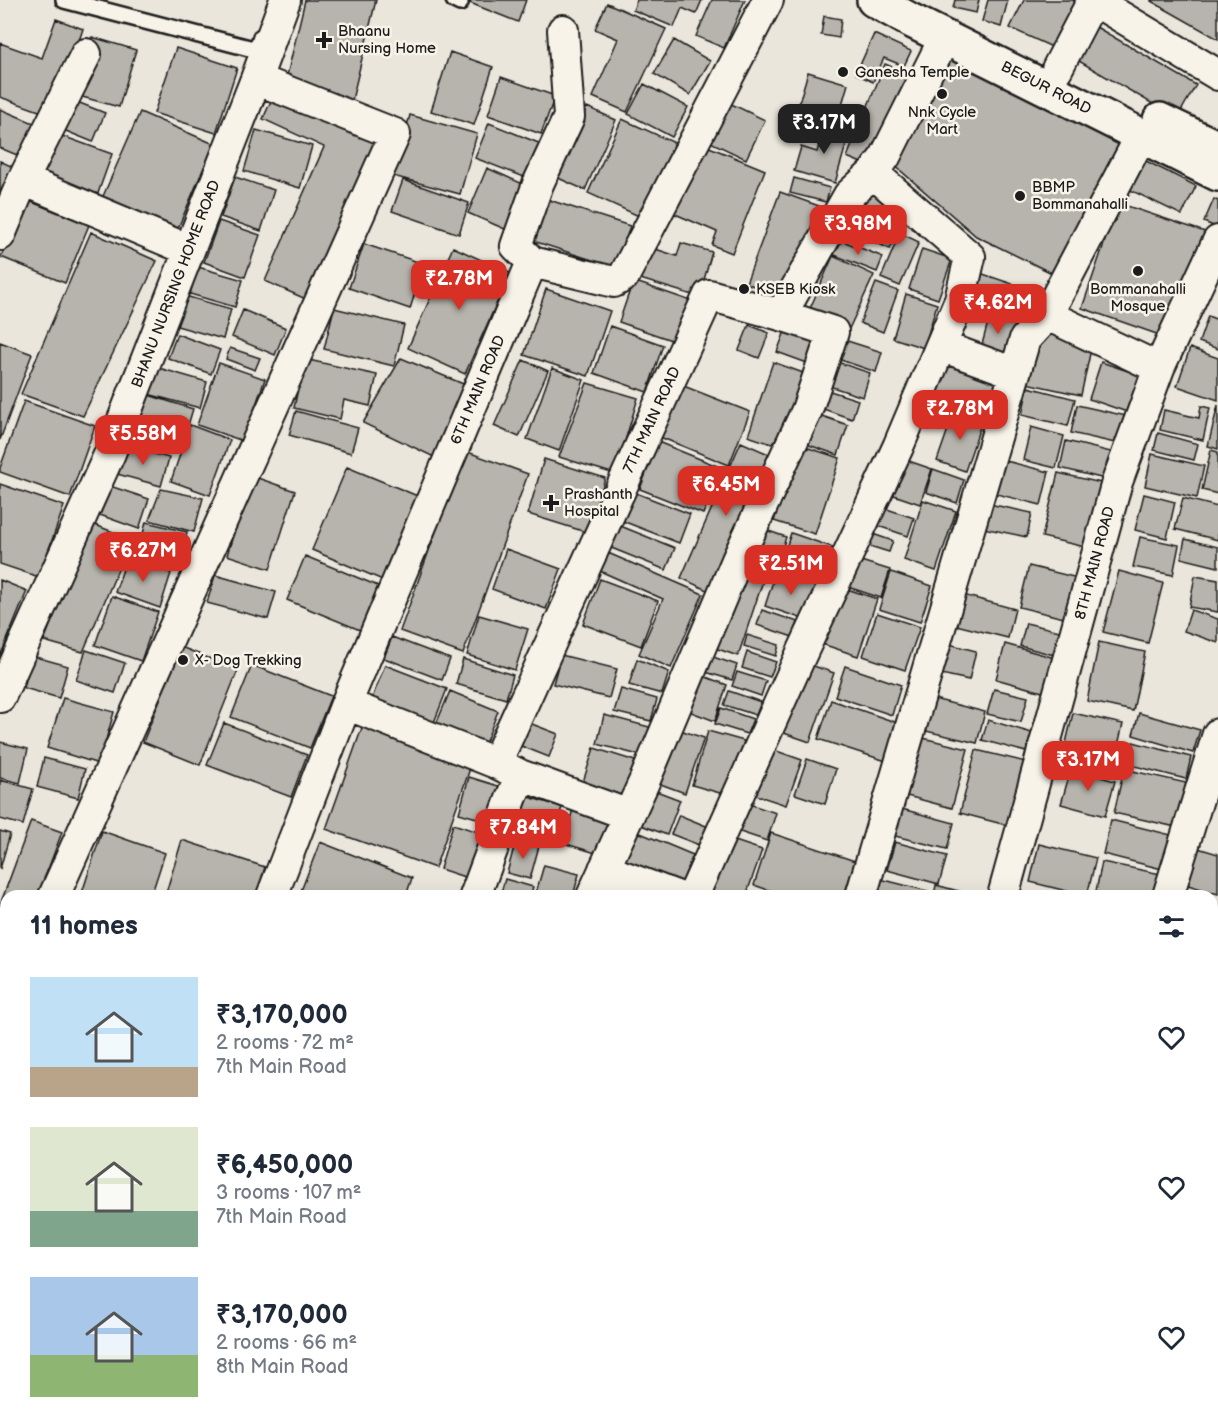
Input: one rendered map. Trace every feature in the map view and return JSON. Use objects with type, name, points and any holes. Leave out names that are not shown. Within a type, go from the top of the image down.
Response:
[{"type":"main road","name":"BEGUR ROAD","points":[[874,0],[1218,174]]},
{"type":"main road","name":"BEGUR ROAD","points":[[916,0],[1218,148]]},
{"type":"street","name":"BHANU NURSING HOME ROAD","points":[[0,697],[110,453],[285,0]]},
{"type":"street","points":[[563,30],[568,117],[538,184],[516,246],[532,262],[614,282],[624,276],[768,0]]},
{"type":"street","points":[[1057,69],[1093,0],[1218,75]]},
{"type":"street","points":[[595,890],[736,560],[807,410],[833,332],[782,315],[849,195],[873,173],[885,157],[945,37]]},
{"type":"street","points":[[0,235],[23,180],[86,54]]},
{"type":"street","points":[[57,890],[395,134],[256,79]]},
{"type":"street","points":[[863,890],[1025,339],[1047,315],[1142,136]]},
{"type":"street","points":[[696,890],[898,447],[960,300],[970,257],[873,173]]},
{"type":"street","points":[[23,180],[189,250]]},
{"type":"street","name":"8TH MAIN ROAD","points":[[1005,890],[1117,482],[1159,368],[1217,247]]},
{"type":"street","name":"6TH MAIN ROAD","points":[[274,890],[346,704],[532,262]]},
{"type":"street","name":"7TH MAIN ROAD","points":[[508,769],[709,295],[782,315]]},
{"type":"street","points":[[1047,315],[1159,368]]},
{"type":"street","points":[[940,346],[1015,373]]},
{"type":"street","points":[[346,704],[508,769],[629,814]]},
{"type":"street","points":[[1170,890],[1218,734]]},
{"type":"street","points":[[477,890],[508,769]]},
{"type":"street","points":[[604,869],[660,890]]},
{"type":"lane","points":[[64,0],[257,50],[273,0]]},
{"type":"building","points":[[305,0],[376,0],[352,100],[285,84]]},
{"type":"building","points":[[471,0],[526,0],[518,22],[470,3]]},
{"type":"building","points":[[637,0],[702,0],[696,14],[682,8],[674,27],[633,10]]},
{"type":"building","points":[[712,0],[745,0],[724,48],[696,36]]},
{"type":"building","points":[[955,0],[979,0],[976,13],[953,8]]},
{"type":"building","points":[[988,0],[1008,0],[1001,27],[982,21]]},
{"type":"building","points":[[1024,0],[1075,0],[1052,47],[1010,28]]},
{"type":"building","points":[[1218,0],[1218,39],[1151,1]]},
{"type":"building","points":[[607,3],[666,29],[627,112],[593,97],[618,39],[595,29]]},
{"type":"building","points":[[824,16],[841,19],[839,38],[821,35]]},
{"type":"building","points":[[56,19],[83,29],[53,116],[0,97],[0,43],[42,58]]},
{"type":"building","points":[[1091,24],[1196,85],[1177,118],[1072,57]]},
{"type":"building","points":[[874,34],[911,51],[904,66],[884,58],[873,82],[856,74]]},
{"type":"building","points":[[92,37],[136,50],[119,107],[75,95]]},
{"type":"building","name":"BBMP Bommanahalli","points":[[945,37],[1141,136],[1066,280],[976,236],[885,157]]},
{"type":"building","points":[[674,40],[710,61],[690,95],[654,74]]},
{"type":"building","points":[[176,48],[237,68],[216,133],[154,113]]},
{"type":"building","points":[[450,52],[493,67],[474,125],[431,111]]},
{"type":"building","points":[[885,64],[909,74],[871,167],[847,157]]},
{"type":"building","points":[[808,72],[848,84],[837,122],[797,110]]},
{"type":"building","points":[[501,77],[555,96],[541,134],[488,115]]},
{"type":"building","points":[[644,84],[688,107],[672,137],[628,114]]},
{"type":"building","points":[[275,92],[380,139],[308,300],[265,281],[324,147],[263,119]]},
{"type":"building","points":[[67,98],[105,113],[93,142],[56,127]]},
{"type":"building","points":[[723,100],[765,120],[746,159],[704,139]]},
{"type":"building","points":[[587,107],[616,120],[585,190],[556,177]]},
{"type":"building","points":[[0,109],[36,124],[22,157],[0,148]]},
{"type":"building","points":[[140,112],[214,144],[175,235],[100,203]]},
{"type":"building","points":[[410,115],[477,134],[460,194],[393,176]]},
{"type":"building","points":[[622,119],[675,143],[641,217],[588,193]]},
{"type":"building","points":[[489,123],[546,146],[532,180],[475,158]]},
{"type":"building","points":[[825,124],[850,131],[835,183],[794,171],[801,147],[817,152]]},
{"type":"building","points":[[256,130],[312,146],[300,188],[244,171]]},
{"type":"building","points":[[54,133],[112,154],[97,196],[39,175]]},
{"type":"building","points":[[702,144],[765,170],[732,253],[712,245],[717,232],[673,213]]},
{"type":"building","points":[[1138,157],[1196,186],[1182,215],[1124,187]]},
{"type":"building","points":[[0,161],[13,167],[0,196]]},
{"type":"building","points":[[487,168],[534,189],[514,233],[468,213]]},
{"type":"building","points":[[235,177],[274,190],[261,231],[221,217]]},
{"type":"building","points":[[794,178],[830,188],[826,202],[790,193]]},
{"type":"building","points":[[403,180],[469,203],[459,234],[392,211]]},
{"type":"building","points":[[867,189],[908,207],[890,249],[849,231]]},
{"type":"building","points":[[780,192],[819,206],[785,298],[746,283]]},
{"type":"building","points":[[540,197],[630,226],[617,268],[527,239]]},
{"type":"building","points":[[24,199],[89,225],[65,283],[1,257]]},
{"type":"building","points":[[1214,199],[1218,201],[1218,228],[1204,222]]},
{"type":"building","points":[[1118,203],[1208,233],[1171,339],[1082,308]]},
{"type":"building","points":[[219,221],[260,235],[245,277],[204,262]]},
{"type":"building","points":[[91,232],[157,261],[83,416],[21,394]]},
{"type":"building","points":[[900,233],[919,242],[900,286],[881,278]]},
{"type":"building","points":[[838,239],[883,257],[877,272],[832,254]]},
{"type":"building","points":[[681,243],[712,252],[699,297],[637,278],[646,246],[677,256]]},
{"type":"building","points":[[364,244],[424,264],[410,309],[349,288]]},
{"type":"building","points":[[453,247],[510,273],[465,374],[408,348]]},
{"type":"building","points":[[922,249],[952,259],[938,299],[909,289]]},
{"type":"building","points":[[833,256],[874,275],[848,331],[808,313]]},
{"type":"building","points":[[198,267],[243,280],[235,307],[190,294]]},
{"type":"building","points":[[977,272],[1030,290],[1021,316],[968,298]]},
{"type":"building","points":[[633,281],[691,301],[677,342],[619,322]]},
{"type":"building","points":[[876,283],[898,291],[883,332],[860,323]]},
{"type":"building","points":[[546,289],[610,311],[588,376],[524,355]]},
{"type":"building","points":[[906,294],[937,304],[924,348],[893,338]]},
{"type":"building","points":[[185,296],[231,309],[223,339],[177,326]]},
{"type":"building","points":[[334,308],[404,325],[394,366],[324,349]]},
{"type":"building","points":[[243,310],[286,328],[275,355],[232,337]]},
{"type":"building","points":[[991,311],[1017,318],[1006,359],[980,352]]},
{"type":"building","points":[[1208,316],[1218,320],[1218,349],[1199,342]]},
{"type":"building","points":[[749,325],[769,333],[759,358],[739,350]]},
{"type":"building","points":[[610,326],[663,345],[647,392],[594,373]]},
{"type":"building","points":[[787,326],[820,338],[810,364],[777,352]]},
{"type":"building","points":[[1038,328],[1093,340],[1081,395],[1026,383]]},
{"type":"building","points":[[177,334],[220,350],[211,374],[168,358]]},
{"type":"building","points":[[838,338],[882,352],[876,372],[832,357]]},
{"type":"building","points":[[0,342],[32,354],[0,440]]},
{"type":"building","points":[[230,348],[260,358],[255,370],[226,359]]},
{"type":"building","points":[[1190,348],[1218,358],[1218,400],[1177,386]]},
{"type":"building","points":[[949,356],[1006,374],[992,418],[935,399]]},
{"type":"building","points":[[401,358],[468,386],[434,457],[363,423]]},
{"type":"building","points":[[304,359],[377,375],[370,406],[344,400],[340,419],[294,408]]},
{"type":"building","points":[[523,360],[548,371],[519,437],[494,426]]},
{"type":"building","points":[[831,360],[870,373],[863,397],[823,384]]},
{"type":"building","points":[[773,362],[806,374],[781,447],[748,436]]},
{"type":"building","points":[[1101,362],[1149,378],[1136,415],[1089,399]]},
{"type":"building","points":[[219,363],[265,379],[243,441],[197,425]]},
{"type":"building","points":[[152,366],[207,382],[200,408],[144,393]]},
{"type":"building","points":[[552,368],[584,380],[559,451],[527,439]]},
{"type":"building","points":[[587,383],[638,398],[615,474],[559,457]]},
{"type":"building","points":[[681,385],[750,412],[729,465],[660,437]]},
{"type":"building","points":[[1028,387],[1075,399],[1068,426],[1022,415]]},
{"type":"building","points":[[821,388],[858,400],[852,419],[815,406]]},
{"type":"building","points":[[145,394],[193,409],[181,448],[133,434]]},
{"type":"building","points":[[24,401],[95,426],[70,497],[0,472]]},
{"type":"building","points":[[1077,405],[1131,417],[1124,445],[1071,433]]},
{"type":"building","points":[[1218,405],[1218,449],[1208,446]]},
{"type":"building","points":[[1201,406],[1210,408],[1203,440],[1160,430],[1164,410],[1199,418]]},
{"type":"building","points":[[296,411],[358,428],[351,453],[289,435]]},
{"type":"building","points":[[954,412],[982,421],[965,471],[937,461]]},
{"type":"building","points":[[813,413],[848,425],[838,455],[803,443]]},
{"type":"building","points":[[190,425],[230,440],[210,495],[171,481]]},
{"type":"building","points":[[1031,427],[1064,436],[1056,468],[1023,460]]},
{"type":"building","points":[[1158,433],[1198,444],[1194,460],[1154,450]]},
{"type":"building","points":[[1066,441],[1111,452],[1105,479],[1060,468]]},
{"type":"building","points":[[658,442],[722,468],[703,514],[640,489]]},
{"type":"building","points":[[741,442],[771,455],[711,592],[681,578]]},
{"type":"building","points":[[799,445],[840,458],[815,534],[774,521]]},
{"type":"building","points":[[125,446],[169,458],[161,486],[117,474]]},
{"type":"building","points":[[1211,450],[1218,452],[1218,494],[1202,490]]},
{"type":"building","points":[[465,451],[528,474],[463,654],[400,631]]},
{"type":"building","points":[[1152,454],[1204,466],[1197,498],[1145,486]]},
{"type":"building","points":[[900,458],[932,469],[920,504],[888,493]]},
{"type":"building","points":[[544,459],[605,478],[589,533],[528,514]]},
{"type":"building","points":[[1002,460],[1049,472],[1041,505],[993,493]]},
{"type":"building","points":[[347,467],[420,497],[385,581],[312,550]]},
{"type":"building","points":[[933,469],[964,480],[957,503],[926,492]]},
{"type":"building","points":[[1058,473],[1110,485],[1094,549],[1042,537]]},
{"type":"building","points":[[252,476],[295,491],[270,569],[227,555]]},
{"type":"building","points":[[0,484],[64,506],[39,577],[0,564]]},
{"type":"building","points":[[110,486],[149,499],[139,529],[100,515]]},
{"type":"building","points":[[161,489],[203,498],[194,532],[149,520]]},
{"type":"building","points":[[631,491],[690,514],[679,543],[620,520]]},
{"type":"building","points":[[1144,494],[1175,502],[1167,538],[1135,530]]},
{"type":"building","points":[[1183,498],[1218,507],[1218,540],[1175,529]]},
{"type":"building","points":[[923,500],[956,511],[936,571],[904,560]]},
{"type":"building","points":[[989,504],[1032,513],[1027,537],[983,528]]},
{"type":"building","points":[[878,506],[914,518],[908,536],[872,524]]},
{"type":"building","points":[[146,522],[187,532],[179,568],[137,558]]},
{"type":"building","points":[[90,523],[131,539],[83,652],[44,641]]},
{"type":"building","points":[[618,525],[675,548],[666,570],[609,547]]},
{"type":"building","points":[[760,528],[786,537],[774,574],[747,566]]},
{"type":"building","points":[[864,531],[893,541],[889,552],[860,543]]},
{"type":"building","points":[[791,533],[832,547],[821,580],[780,566]]},
{"type":"building","points":[[1140,537],[1179,545],[1173,575],[1133,567]]},
{"type":"building","points":[[1185,539],[1218,547],[1218,567],[1181,558]]},
{"type":"building","points":[[506,549],[561,569],[546,609],[492,589]]},
{"type":"building","points":[[608,553],[703,594],[671,668],[639,654],[663,599],[600,571]]},
{"type":"building","points":[[305,556],[378,586],[360,630],[287,600]]},
{"type":"building","points":[[848,557],[890,570],[881,598],[839,584]]},
{"type":"building","points":[[127,558],[171,573],[160,608],[115,592]]},
{"type":"building","points":[[1029,566],[1082,579],[1072,620],[1019,607]]},
{"type":"building","points":[[1119,571],[1163,583],[1148,643],[1103,632]]},
{"type":"building","points":[[776,572],[817,586],[806,620],[765,606]]},
{"type":"building","points":[[891,572],[932,586],[920,622],[879,609]]},
{"type":"building","points":[[736,573],[763,581],[738,656],[712,647]]},
{"type":"building","points":[[215,575],[276,592],[268,619],[207,603]]},
{"type":"building","points":[[1195,576],[1218,580],[1218,612],[1189,607]]},
{"type":"building","points":[[600,579],[658,601],[641,646],[583,624]]},
{"type":"building","points":[[0,580],[27,591],[0,657]]},
{"type":"building","points":[[835,585],[877,599],[858,656],[816,642]]},
{"type":"building","points":[[963,595],[1015,609],[1008,638],[956,625]]},
{"type":"building","points":[[112,596],[158,612],[141,661],[95,645]]},
{"type":"building","points":[[762,610],[798,622],[793,637],[757,625]]},
{"type":"building","points":[[1191,610],[1218,619],[1218,643],[1184,631]]},
{"type":"building","points":[[877,613],[920,627],[905,670],[863,656]]},
{"type":"building","points":[[479,615],[528,629],[515,670],[467,655]]},
{"type":"building","points":[[1026,623],[1064,632],[1058,656],[1020,646]]},
{"type":"building","points":[[747,635],[779,645],[776,656],[744,646]]},
{"type":"building","points":[[392,637],[450,659],[442,680],[384,658]]},
{"type":"building","points":[[1099,642],[1145,652],[1133,711],[1087,701]]},
{"type":"building","points":[[949,644],[976,651],[969,680],[941,674]]},
{"type":"building","points":[[1005,644],[1062,660],[1053,695],[996,679]]},
{"type":"building","points":[[181,647],[238,670],[200,765],[143,742]]},
{"type":"building","points":[[86,650],[125,663],[115,693],[76,680]]},
{"type":"building","points":[[747,652],[776,662],[770,677],[742,668]]},
{"type":"building","points":[[704,654],[737,665],[732,680],[699,670]]},
{"type":"building","points":[[561,655],[617,669],[609,698],[553,684]]},
{"type":"building","points":[[32,656],[68,666],[59,698],[24,688]]},
{"type":"building","points":[[463,659],[513,675],[506,699],[456,684]]},
{"type":"building","points":[[637,659],[669,672],[662,694],[629,685]]},
{"type":"building","points":[[802,662],[834,673],[810,742],[778,731]]},
{"type":"building","points":[[252,665],[331,696],[310,748],[231,717]]},
{"type":"building","points":[[385,665],[447,689],[433,725],[371,701]]},
{"type":"building","points":[[845,666],[901,685],[892,715],[835,696]]},
{"type":"building","points":[[737,672],[766,681],[761,696],[732,686]]},
{"type":"building","points":[[698,674],[727,685],[715,721],[686,710]]},
{"type":"building","points":[[621,689],[657,699],[651,721],[614,712]]},
{"type":"building","points":[[994,689],[1028,697],[1021,722],[987,714]]},
{"type":"building","points":[[450,691],[498,711],[481,754],[432,734]]},
{"type":"building","points":[[729,691],[761,702],[756,715],[724,705]]},
{"type":"building","points":[[63,698],[114,712],[99,764],[47,748]]},
{"type":"building","points":[[934,699],[985,712],[977,743],[926,731]]},
{"type":"building","points":[[831,700],[898,723],[886,761],[818,739]]},
{"type":"building","points":[[721,708],[753,719],[747,734],[715,724]]},
{"type":"building","points":[[1073,713],[1123,724],[1112,771],[1062,760]]},
{"type":"building","points":[[1139,713],[1200,730],[1193,753],[1133,735]]},
{"type":"building","points":[[604,715],[657,729],[650,758],[597,744]]},
{"type":"building","points":[[988,720],[1032,733],[1026,752],[982,740]]},
{"type":"building","points":[[524,721],[558,734],[549,757],[516,744]]},
{"type":"building","points":[[364,722],[473,760],[435,868],[326,829]]},
{"type":"building","points":[[224,723],[307,755],[291,797],[207,765]]},
{"type":"building","points":[[674,728],[704,738],[685,793],[655,782]]},
{"type":"building","points":[[708,731],[744,741],[727,795],[692,785]]},
{"type":"building","points":[[923,738],[968,749],[952,808],[907,796]]},
{"type":"building","points":[[0,742],[28,749],[20,783],[0,778]]},
{"type":"building","points":[[1133,742],[1191,757],[1186,779],[1127,764]]},
{"type":"building","points":[[594,748],[635,761],[622,801],[581,788]]},
{"type":"building","points":[[768,748],[802,760],[786,805],[753,794]]},
{"type":"building","points":[[976,750],[1026,762],[1010,826],[960,813]]},
{"type":"building","points":[[44,758],[85,769],[78,798],[37,787]]},
{"type":"building","points":[[807,759],[836,769],[825,804],[795,794]]},
{"type":"building","points":[[1071,769],[1115,781],[1105,816],[1061,804]]},
{"type":"building","points":[[1124,769],[1186,783],[1176,827],[1114,813]]},
{"type":"building","points":[[469,777],[508,789],[498,824],[459,813]]},
{"type":"building","points":[[0,780],[33,789],[23,825],[0,819]]},
{"type":"building","points":[[646,787],[680,800],[667,835],[633,822]]},
{"type":"building","points":[[525,796],[562,807],[554,833],[518,823]]},
{"type":"building","points":[[743,802],[776,813],[767,841],[734,830]]},
{"type":"building","points":[[574,806],[610,817],[599,854],[563,843]]},
{"type":"building","points":[[902,809],[954,823],[947,849],[895,836]]},
{"type":"building","points":[[679,815],[711,828],[704,847],[671,834]]},
{"type":"building","points":[[1111,820],[1175,836],[1166,870],[1103,854]]},
{"type":"building","points":[[31,821],[62,832],[40,890],[6,890]]},
{"type":"building","points":[[453,824],[491,836],[477,881],[440,869]]},
{"type":"building","points":[[633,830],[693,855],[679,889],[619,865]]},
{"type":"building","points":[[0,831],[10,834],[0,869]]},
{"type":"building","points":[[102,831],[165,853],[153,890],[83,890]]},
{"type":"building","points":[[771,833],[855,861],[846,890],[768,890],[754,885]]},
{"type":"building","points":[[723,837],[762,850],[748,890],[705,890]]},
{"type":"building","points":[[182,840],[265,867],[258,890],[167,890]]},
{"type":"building","points":[[516,840],[539,846],[530,879],[507,873]]},
{"type":"building","points":[[320,842],[412,878],[408,890],[301,890]]},
{"type":"building","points":[[895,842],[947,856],[939,884],[887,870]]},
{"type":"building","points":[[1039,844],[1096,858],[1088,890],[1063,890],[1030,882]]},
{"type":"building","points":[[1198,848],[1218,854],[1218,890],[1205,890],[1188,885]]},
{"type":"building","points":[[1102,862],[1161,874],[1158,890],[1096,890]]},
{"type":"building","points":[[544,865],[579,874],[575,890],[537,890]]},
{"type":"building","points":[[876,878],[924,890],[873,890]]},
{"type":"building","points":[[505,879],[533,887],[532,890],[502,890]]},
{"type":"building","points":[[936,885],[955,890],[935,890]]},
{"type":"place","name":"Bhaanu Nursing Home","points":[[324,40]]},
{"type":"place","name":"Ganesha Temple","points":[[843,72]]},
{"type":"place","name":"Nnk Cycle Mart","points":[[942,94]]},
{"type":"place","name":"BBMP Bommanahalli","points":[[1020,196]]},
{"type":"place","name":"Bommanahalli Mosque","points":[[1138,271]]},
{"type":"place","name":"KSEB Kiosk","points":[[744,289]]},
{"type":"place","name":"Prashanth Hospital","points":[[551,503]]},
{"type":"place","name":"X- Dog Trekking","points":[[183,660]]}]
